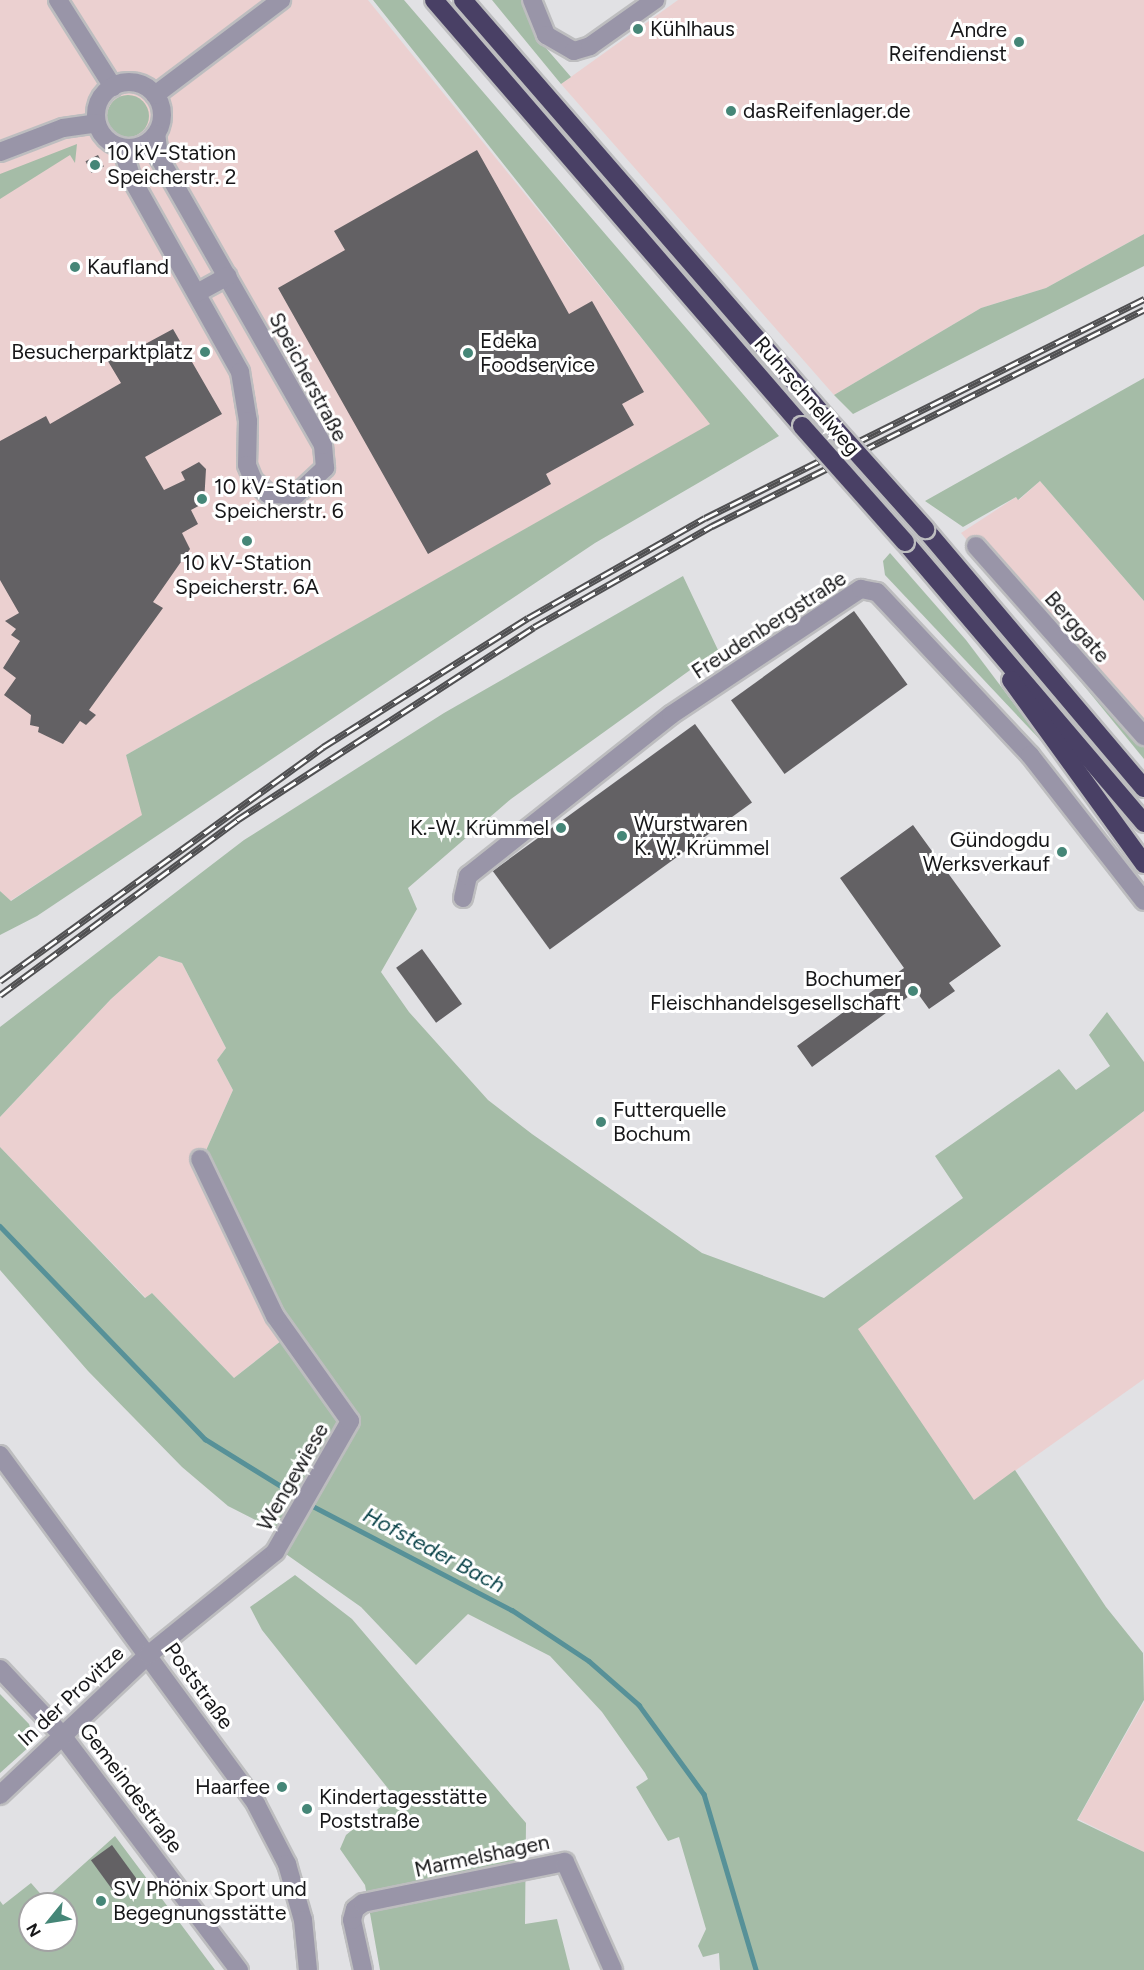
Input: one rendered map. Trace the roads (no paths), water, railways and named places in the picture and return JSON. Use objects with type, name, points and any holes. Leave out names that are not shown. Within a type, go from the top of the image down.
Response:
[{"type":"highway","name":"Ruhrschnellweg","points":[[434,0],[905,542],[1144,823]]},
{"type":"highway","name":"Ruhrschnellweg","points":[[463,0],[925,529],[1144,788]]},
{"type":"highway","points":[[955,600],[1144,864]]},
{"type":"street","points":[[58,0],[113,87]]},
{"type":"street","points":[[155,95],[281,0]]},
{"type":"street","points":[[532,0],[546,35],[574,51],[590,46],[655,0]]},
{"type":"street","points":[[140,84],[155,95],[162,114],[156,134],[143,145],[122,148],[107,140],[97,123],[99,102],[113,87],[140,84]]},
{"type":"street","points":[[0,152],[63,128],[97,123]]},
{"type":"street","name":"Speicherstraße","points":[[122,148],[133,180],[240,372],[248,421],[247,465],[253,480],[268,494],[296,495],[325,468],[323,446],[159,157],[156,134]]},
{"type":"street","points":[[197,293],[228,276]]},
{"type":"street","name":"Berggate","points":[[976,546],[1144,736]]},
{"type":"street","name":"Freudenbergstraße","points":[[463,898],[468,876],[671,715],[861,589],[876,592],[983,703],[1070,803],[1144,901]]},
{"type":"street","name":"Wengewiese","points":[[148,1655],[255,1571],[275,1552],[296,1520],[350,1421],[275,1316],[200,1159]]},
{"type":"street","name":"Poststraße","points":[[0,1455],[148,1655],[274,1836],[300,1912],[308,1970]]},
{"type":"street","name":"In der Provitze","points":[[0,1795],[61,1734],[148,1655]]},
{"type":"street","name":"Gemeindestraße","points":[[0,1669],[61,1734],[239,1970]]},
{"type":"street","name":"Marmelshagen","points":[[363,1970],[352,1920],[355,1909],[363,1903],[565,1862],[613,1970]]},
{"type":"waterway","name":"Hofsteder Bach","points":[[0,1226],[205,1439],[300,1498]]},
{"type":"waterway","name":"Hofsteder Bach","points":[[307,1503],[512,1610],[589,1661],[639,1705],[704,1794],[756,1970]]},
{"type":"railway","points":[[0,981],[323,747],[528,618],[705,518],[1144,299]]},
{"type":"railway","points":[[0,995],[237,820],[534,627],[712,526],[1144,310]]},
{"type":"place","name":"Kühlhaus","points":[[638,29]]},
{"type":"place","name":"Andre Reifendienst","points":[[1019,42]]},
{"type":"place","name":"dasReifenlager.de","points":[[731,111]]},
{"type":"place","name":"10 kV-Station Speicherstr. 2","points":[[95,165]]},
{"type":"place","name":"Kaufland","points":[[75,267]]},
{"type":"place","name":"Besucherparktplatz","points":[[205,352]]},
{"type":"place","name":"Edeka Foodservice","points":[[468,353]]},
{"type":"place","name":"10 kV-Station Speicherstr. 6","points":[[202,499]]},
{"type":"place","name":"10 kV-Station Speicherstr. 6A","points":[[247,541]]},
{"type":"place","name":"K.-W. Krümmel","points":[[561,828]]},
{"type":"place","name":"Wurstwaren K. W. Krümmel","points":[[622,836]]},
{"type":"place","name":"Gündogdu Werksverkauf","points":[[1062,852]]},
{"type":"place","name":"Bochumer Fleischhandelsgesellschaft","points":[[913,991]]},
{"type":"place","name":"Futterquelle Bochum","points":[[601,1122]]},
{"type":"place","name":"Haarfee","points":[[282,1787]]},
{"type":"place","name":"Kindertagesstätte Poststraße","points":[[307,1809]]},
{"type":"place","name":"SV Phönix Sport und Begegnungsstätte","points":[[101,1901]]}]
